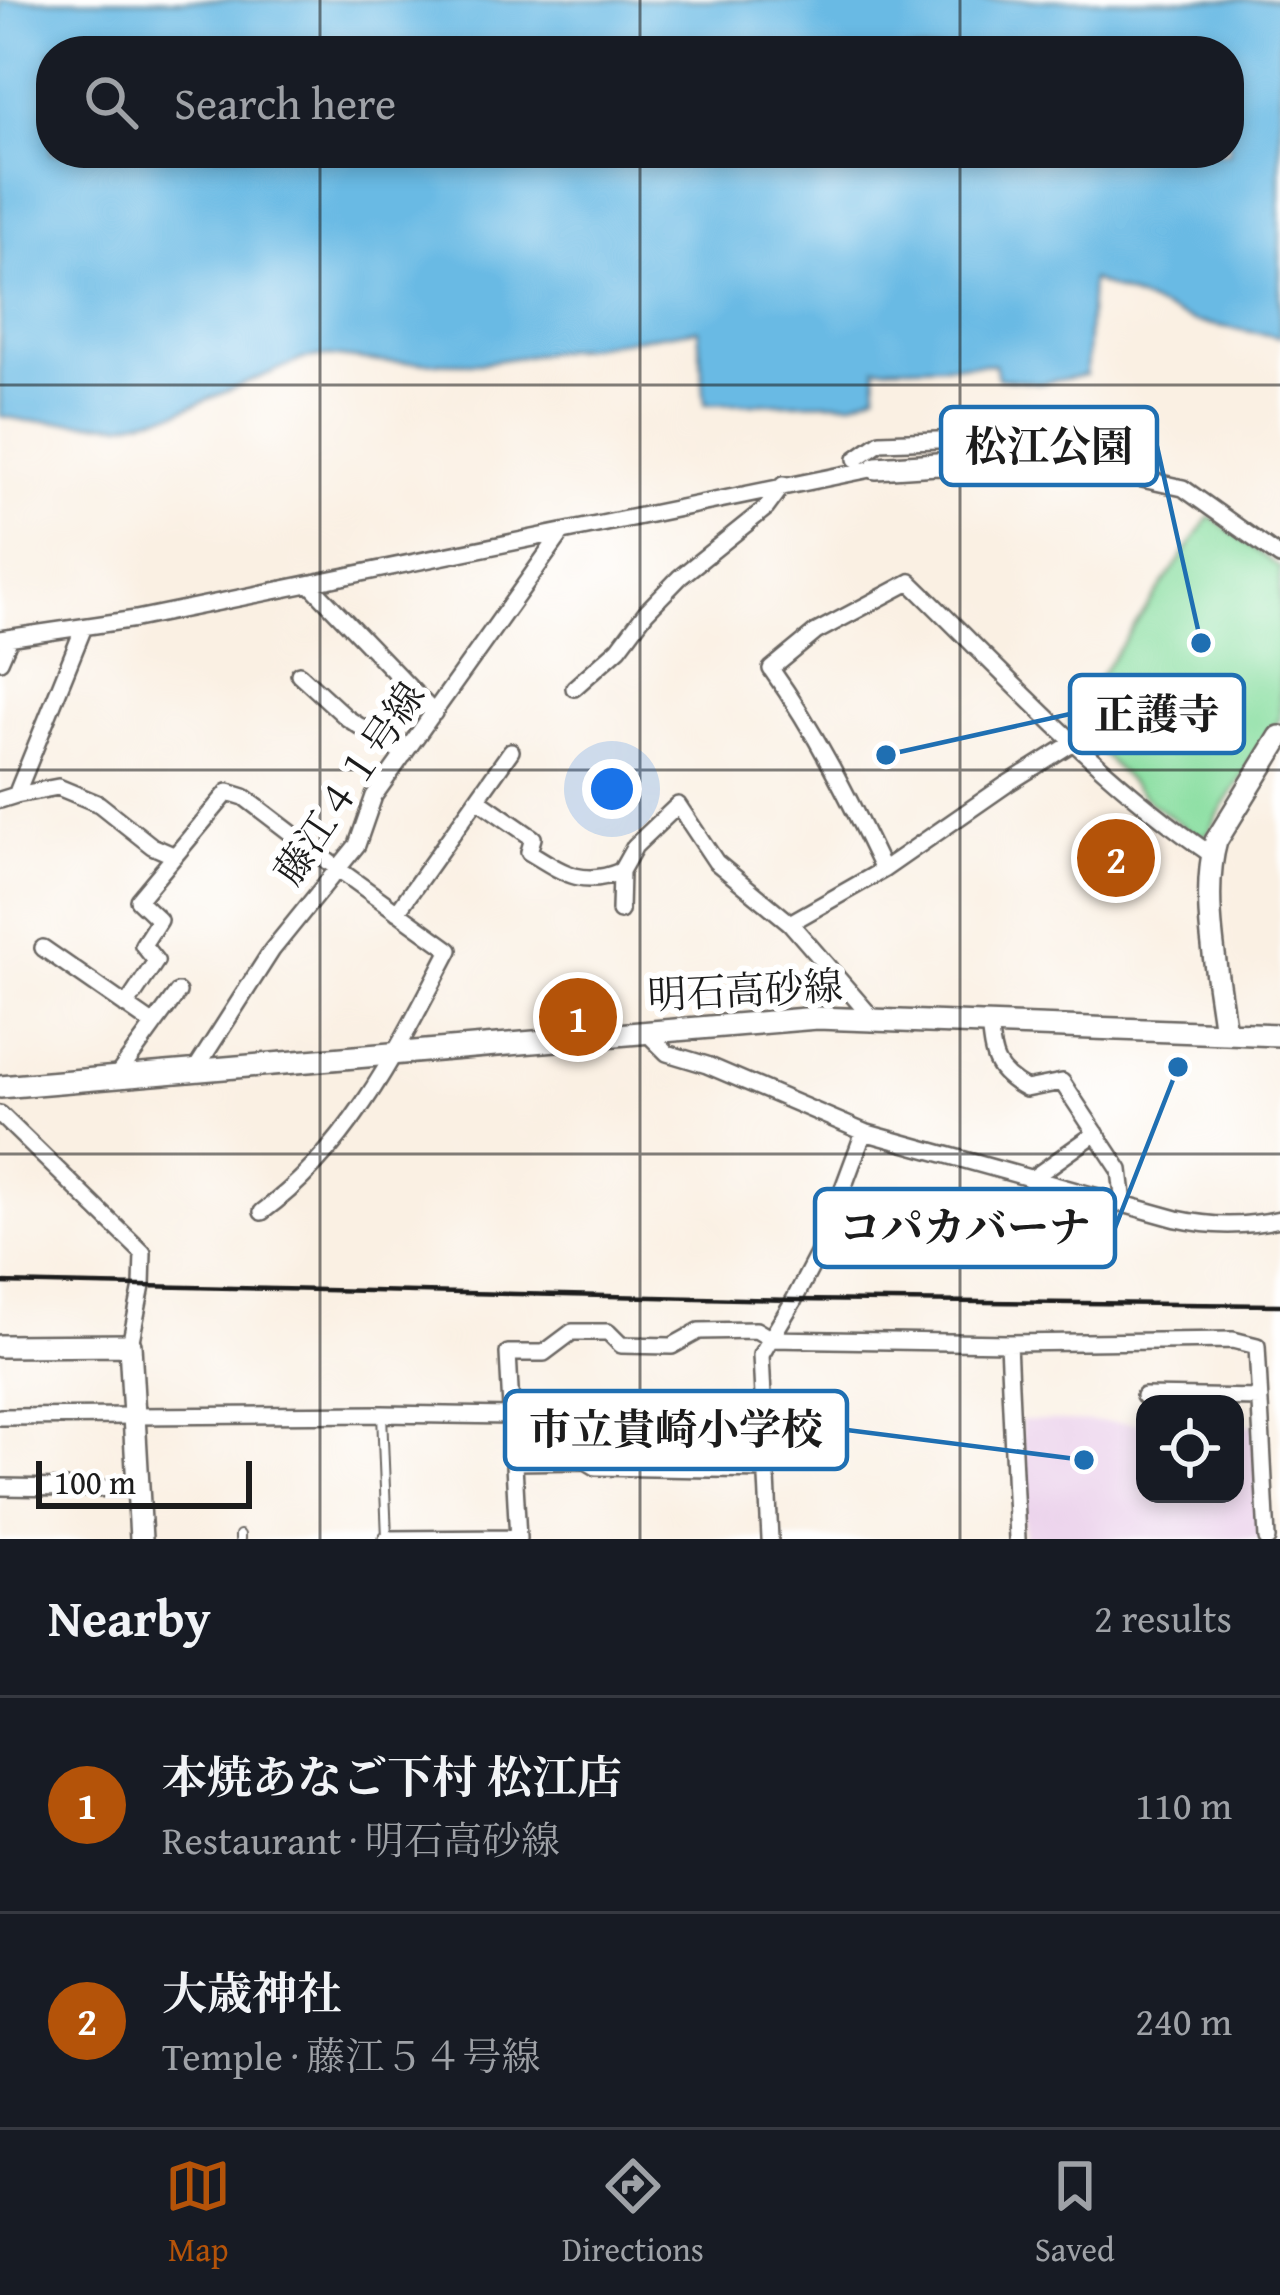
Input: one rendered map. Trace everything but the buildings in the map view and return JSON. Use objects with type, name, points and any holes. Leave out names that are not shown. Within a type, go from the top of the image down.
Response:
[{"type":"main road","points":[[866,463],[1115,473]]},
{"type":"main road","points":[[1225,1034],[1211,913],[1212,855],[1280,737]]},
{"type":"main road","name":"明石高砂線","points":[[1,1082],[116,1077],[817,1018],[1280,1035]]},
{"type":"main road","points":[[0,1346],[130,1345],[140,1539]]},
{"type":"street","points":[[0,661],[5,638],[136,619],[783,485],[866,463],[880,442],[994,438],[1122,446]]},
{"type":"street","points":[[1115,473],[1183,488],[1280,557]]},
{"type":"street","points":[[574,688],[620,648],[680,577],[766,508],[783,485]]},
{"type":"street","name":"藤江４１号線","points":[[195,1070],[272,950],[357,844],[374,796],[561,534]]},
{"type":"street","points":[[883,870],[847,792],[771,669],[815,632],[910,582],[1074,742],[1164,822],[1212,855]]},
{"type":"street","points":[[310,584],[434,713]]},
{"type":"street","points":[[8,798],[84,627]]},
{"type":"street","points":[[299,674],[347,718],[404,754]]},
{"type":"street","points":[[790,923],[883,870],[1074,742]]},
{"type":"street","points":[[397,912],[511,751]]},
{"type":"street","points":[[8,798],[58,787],[99,804],[152,847],[175,856]]},
{"type":"street","points":[[126,1006],[156,961],[142,945],[159,920],[138,900],[228,792],[244,796],[450,950],[372,1094],[289,1192],[262,1212]]},
{"type":"street","points":[[477,799],[532,838],[529,852],[567,875],[602,880],[621,872]]},
{"type":"street","points":[[620,911],[621,872],[635,846],[678,805],[716,862],[790,923],[874,1020]]},
{"type":"street","points":[[43,948],[154,1025]]},
{"type":"street","points":[[116,1077],[178,992]]},
{"type":"street","points":[[988,1024],[993,1059],[1008,1079],[1026,1090],[1061,1082],[1120,1170],[1124,1204]]},
{"type":"street","points":[[645,1031],[667,1053],[707,1065],[865,1132],[1208,1226],[1246,1226],[1280,1219]]},
{"type":"street","points":[[0,1114],[143,1253],[142,1286],[130,1345]]},
{"type":"street","points":[[770,1539],[761,1355],[820,1250],[865,1132]]},
{"type":"street","points":[[1030,1180],[1096,1133]]},
{"type":"street","points":[[387,1538],[518,1539],[508,1354],[544,1353],[572,1332],[608,1333],[621,1345],[672,1346],[699,1331],[756,1330],[771,1340],[1233,1340],[1257,1346],[1260,1398],[1272,1460],[1267,1539]]},
{"type":"street","points":[[1008,1342],[1017,1539]]},
{"type":"street","points":[[1244,1398],[1260,1398]]},
{"type":"street","points":[[0,1417],[511,1417]]},
{"type":"street","points":[[514,1462],[768,1470]]},
{"type":"street","points":[[0,1487],[138,1490]]},
{"type":"lane","points":[[382,1414],[387,1538]]},
{"type":"shaded area","points":[[1021,1420],[1136,1423],[1136,1503],[1244,1503],[1244,1425],[1256,1425],[1260,1539],[1024,1539]]},
{"type":"green space","points":[[1210,516],[1280,568],[1280,718],[1210,832],[1199,837],[1151,803],[1069,721]]},
{"type":"water","points":[[0,0],[1280,0],[1280,337],[1196,322],[1091,280],[1086,375],[1042,383],[998,378],[995,364],[876,367],[877,392],[853,402],[705,404],[698,329],[482,363],[303,359],[178,412],[122,424],[0,416]]},
{"type":"railway","points":[[0,1283],[1280,1305]]},
{"type":"place","name":"松江公園","points":[[1201,643]]},
{"type":"place","name":"正護寺","points":[[886,755]]},
{"type":"place","name":"大歳神社","points":[[1116,858]]},
{"type":"place","name":"本焼あなご下村 松江店","points":[[578,1017]]},
{"type":"place","name":"コパカバーナ","points":[[1178,1067]]},
{"type":"place","name":"市立貴崎小学校","points":[[1084,1460]]}]
